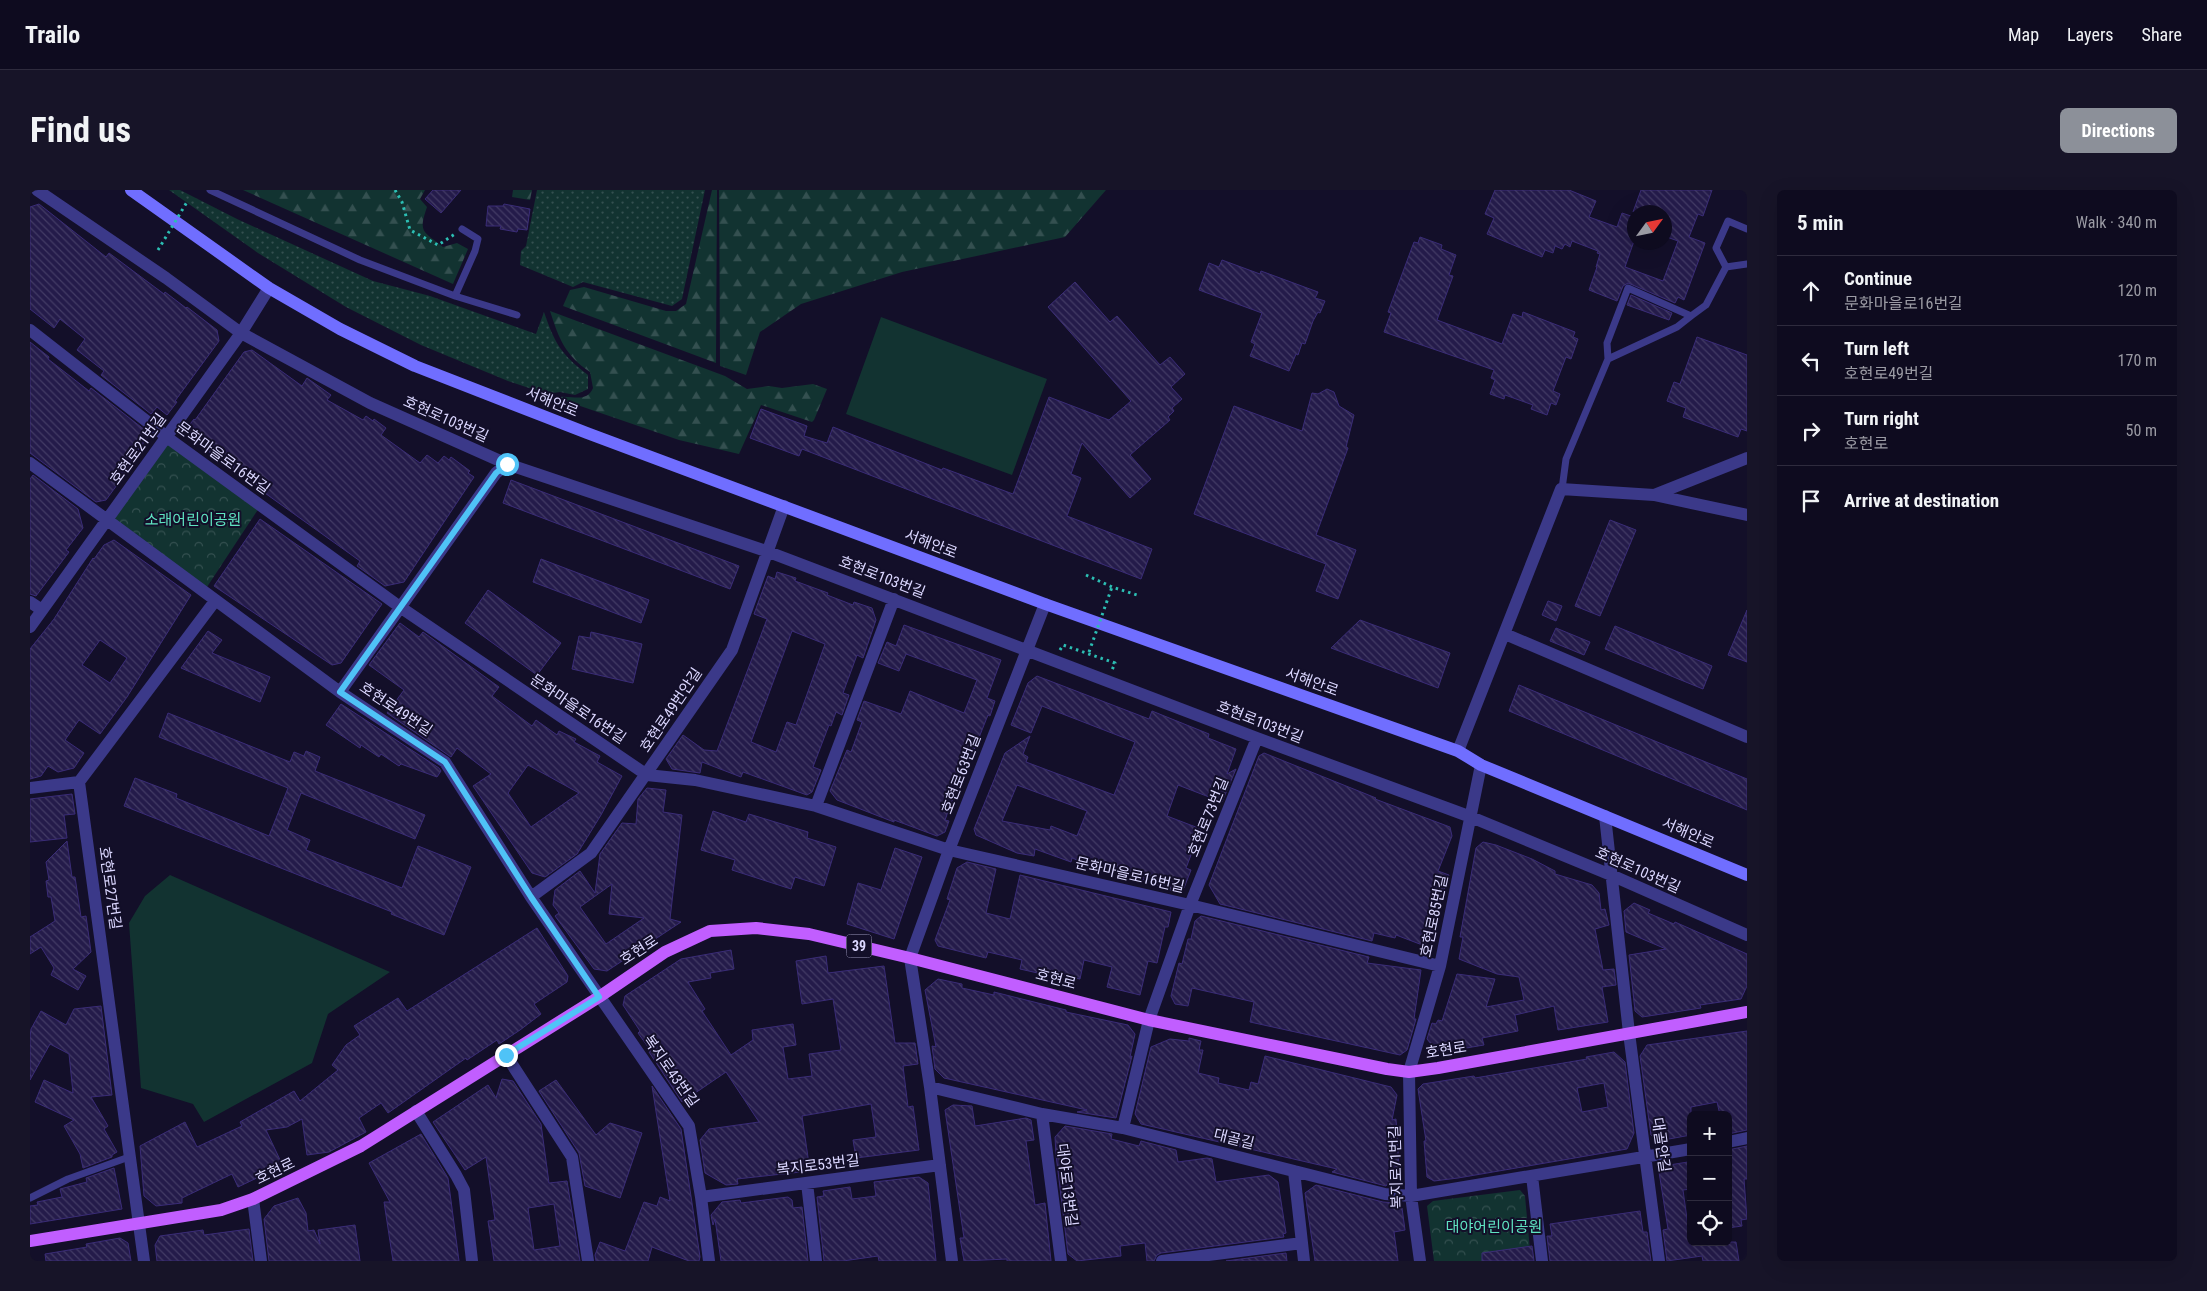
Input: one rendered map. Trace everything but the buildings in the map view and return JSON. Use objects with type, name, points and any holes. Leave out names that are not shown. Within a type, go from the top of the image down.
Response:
[{"type":"main road","name":"서해안로","points":[[131,190],[269,288],[340,329],[415,366],[587,433],[1045,604],[1458,751],[1481,766],[1747,875]]},
{"type":"main road","name":"호현로","points":[[30,1241],[221,1210],[253,1199],[361,1146],[599,997],[665,952],[710,932],[756,928],[809,934],[1149,1020],[1386,1069],[1409,1072],[1747,1012]]},
{"type":"street","name":"호현로103번길","points":[[37,190],[166,278],[241,333],[370,403],[507,464],[766,551],[1257,738],[1471,817],[1611,875],[1747,935]]},
{"type":"street","name":"호현로21번길","points":[[30,627],[168,437],[241,333],[269,288]]},
{"type":"street","name":"문화마을로16번길","points":[[30,330],[168,437],[400,607],[646,775],[695,780],[816,806],[949,850],[1190,905],[1440,966]]},
{"type":"street","points":[[1654,495],[1747,458]]},
{"type":"street","name":"호현로49번길","points":[[30,463],[214,601],[340,692],[445,762],[531,897],[599,997]]},
{"type":"street","points":[[340,692],[496,473],[507,464]]},
{"type":"street","points":[[1458,751],[1562,489],[1654,495],[1747,515]]},
{"type":"street","name":"호현로49번안길","points":[[531,897],[591,853],[732,650],[766,551],[784,506]]},
{"type":"street","points":[[816,806],[894,599]]},
{"type":"street","points":[[30,788],[79,782],[214,601]]},
{"type":"street","points":[[30,602],[42,610]]},
{"type":"street","name":"호현로63번길","points":[[910,958],[949,850],[1045,604]]},
{"type":"street","points":[[1505,634],[1747,737]]},
{"type":"street","name":"호현로73번길","points":[[1123,1128],[1149,1020],[1190,905],[1257,738]]},
{"type":"street","name":"호현로85번길","points":[[1409,1072],[1440,966],[1481,766]]},
{"type":"street","name":"호현로27번길","points":[[79,782],[144,1261]]},
{"type":"street","points":[[1605,816],[1629,1033]]},
{"type":"street","points":[[910,958],[930,1087],[952,1261]]},
{"type":"street","name":"복지로43번길","points":[[599,997],[689,1126],[701,1196],[709,1261]]},
{"type":"street","name":"대골안길","points":[[1629,1033],[1659,1261]]},
{"type":"street","points":[[506,1055],[572,1157],[588,1261]]},
{"type":"street","name":"복지로71번길","points":[[1409,1072],[1411,1196],[1420,1261]]},
{"type":"street","name":"대골길","points":[[930,1087],[1042,1114],[1123,1128],[1385,1194],[1411,1196],[1687,1150]]},
{"type":"street","points":[[416,1111],[464,1190],[472,1261]]},
{"type":"street","name":"대야로13번길","points":[[1042,1114],[1061,1261]]},
{"type":"street","points":[[1732,1141],[1747,1138]]},
{"type":"street","name":"복지로53번길","points":[[701,1196],[940,1165]]},
{"type":"street","points":[[1294,1170],[1304,1261]]},
{"type":"street","points":[[1532,1176],[1542,1261]]},
{"type":"street","points":[[807,1183],[816,1261]]},
{"type":"street","points":[[253,1199],[261,1261]]},
{"type":"street","points":[[1162,1261],[1302,1243]]},
{"type":"lane","points":[[210,190],[360,260],[455,296],[517,315]]},
{"type":"lane","points":[[1726,267],[1716,248],[1728,221],[1747,229]]},
{"type":"lane","points":[[455,296],[478,238],[462,229]]},
{"type":"lane","points":[[1726,267],[1747,264]]},
{"type":"lane","points":[[1608,359],[1677,327],[1706,305],[1726,267]]},
{"type":"lane","points":[[1562,489],[1566,459],[1608,359],[1606,343],[1628,288],[1691,316]]},
{"type":"lane","points":[[30,1198],[68,1179],[129,1157]]},
{"type":"path","points":[[395,190],[402,202],[410,230],[438,245],[462,229]]},
{"type":"path","points":[[158,250],[187,202]]},
{"type":"path","points":[[1086,574],[1112,587],[1140,596]]},
{"type":"path","points":[[1089,652],[1112,587]]},
{"type":"path","points":[[1057,655],[1063,645],[1089,652],[1115,663],[1109,678]]},
{"type":"green space","points":[[169,190],[180,190],[237,219],[373,281],[430,296],[536,334],[544,312],[560,348],[571,361],[588,375],[588,389],[575,395],[560,392],[547,394],[508,381],[421,345],[346,307],[258,253]]},
{"type":"green space","points":[[243,190],[425,190],[420,199],[427,207],[423,222],[424,231],[443,247],[457,243],[468,249],[453,284]]},
{"type":"green space","points":[[513,190],[532,190],[530,200],[512,197]]},
{"type":"green space","points":[[537,190],[705,190],[682,299],[672,306],[583,282],[573,287],[520,265],[521,251],[526,246]]},
{"type":"green space","points":[[712,190],[717,190],[716,363],[563,306],[570,290],[584,287],[666,311],[676,311],[686,304]]},
{"type":"green space","points":[[719,190],[1106,190],[1065,237],[902,272],[801,304],[760,332],[746,375],[720,366]]},
{"type":"green space","points":[[550,311],[725,376],[747,389],[769,386],[782,388],[813,384],[827,389],[812,422],[761,405],[739,454],[679,440],[557,398],[586,396],[593,388],[590,372],[574,359],[564,346]]},
{"type":"green space","points":[[881,317],[1047,379],[1012,475],[846,414]]},
{"type":"green space","name":"소래어린이공원","points":[[169,442],[259,508],[205,590],[112,519]]},
{"type":"green space","points":[[170,875],[390,972],[328,1014],[312,1063],[204,1122],[193,1104],[141,1088],[129,923],[145,896]]},
{"type":"green space","name":"대야어린이공원","points":[[1520,1190],[1525,1196],[1531,1261],[1434,1261],[1427,1206],[1433,1201]]},
{"type":"route","points":[[506,1055],[599,997],[531,897],[445,762],[340,692],[496,473],[507,464]]}]
